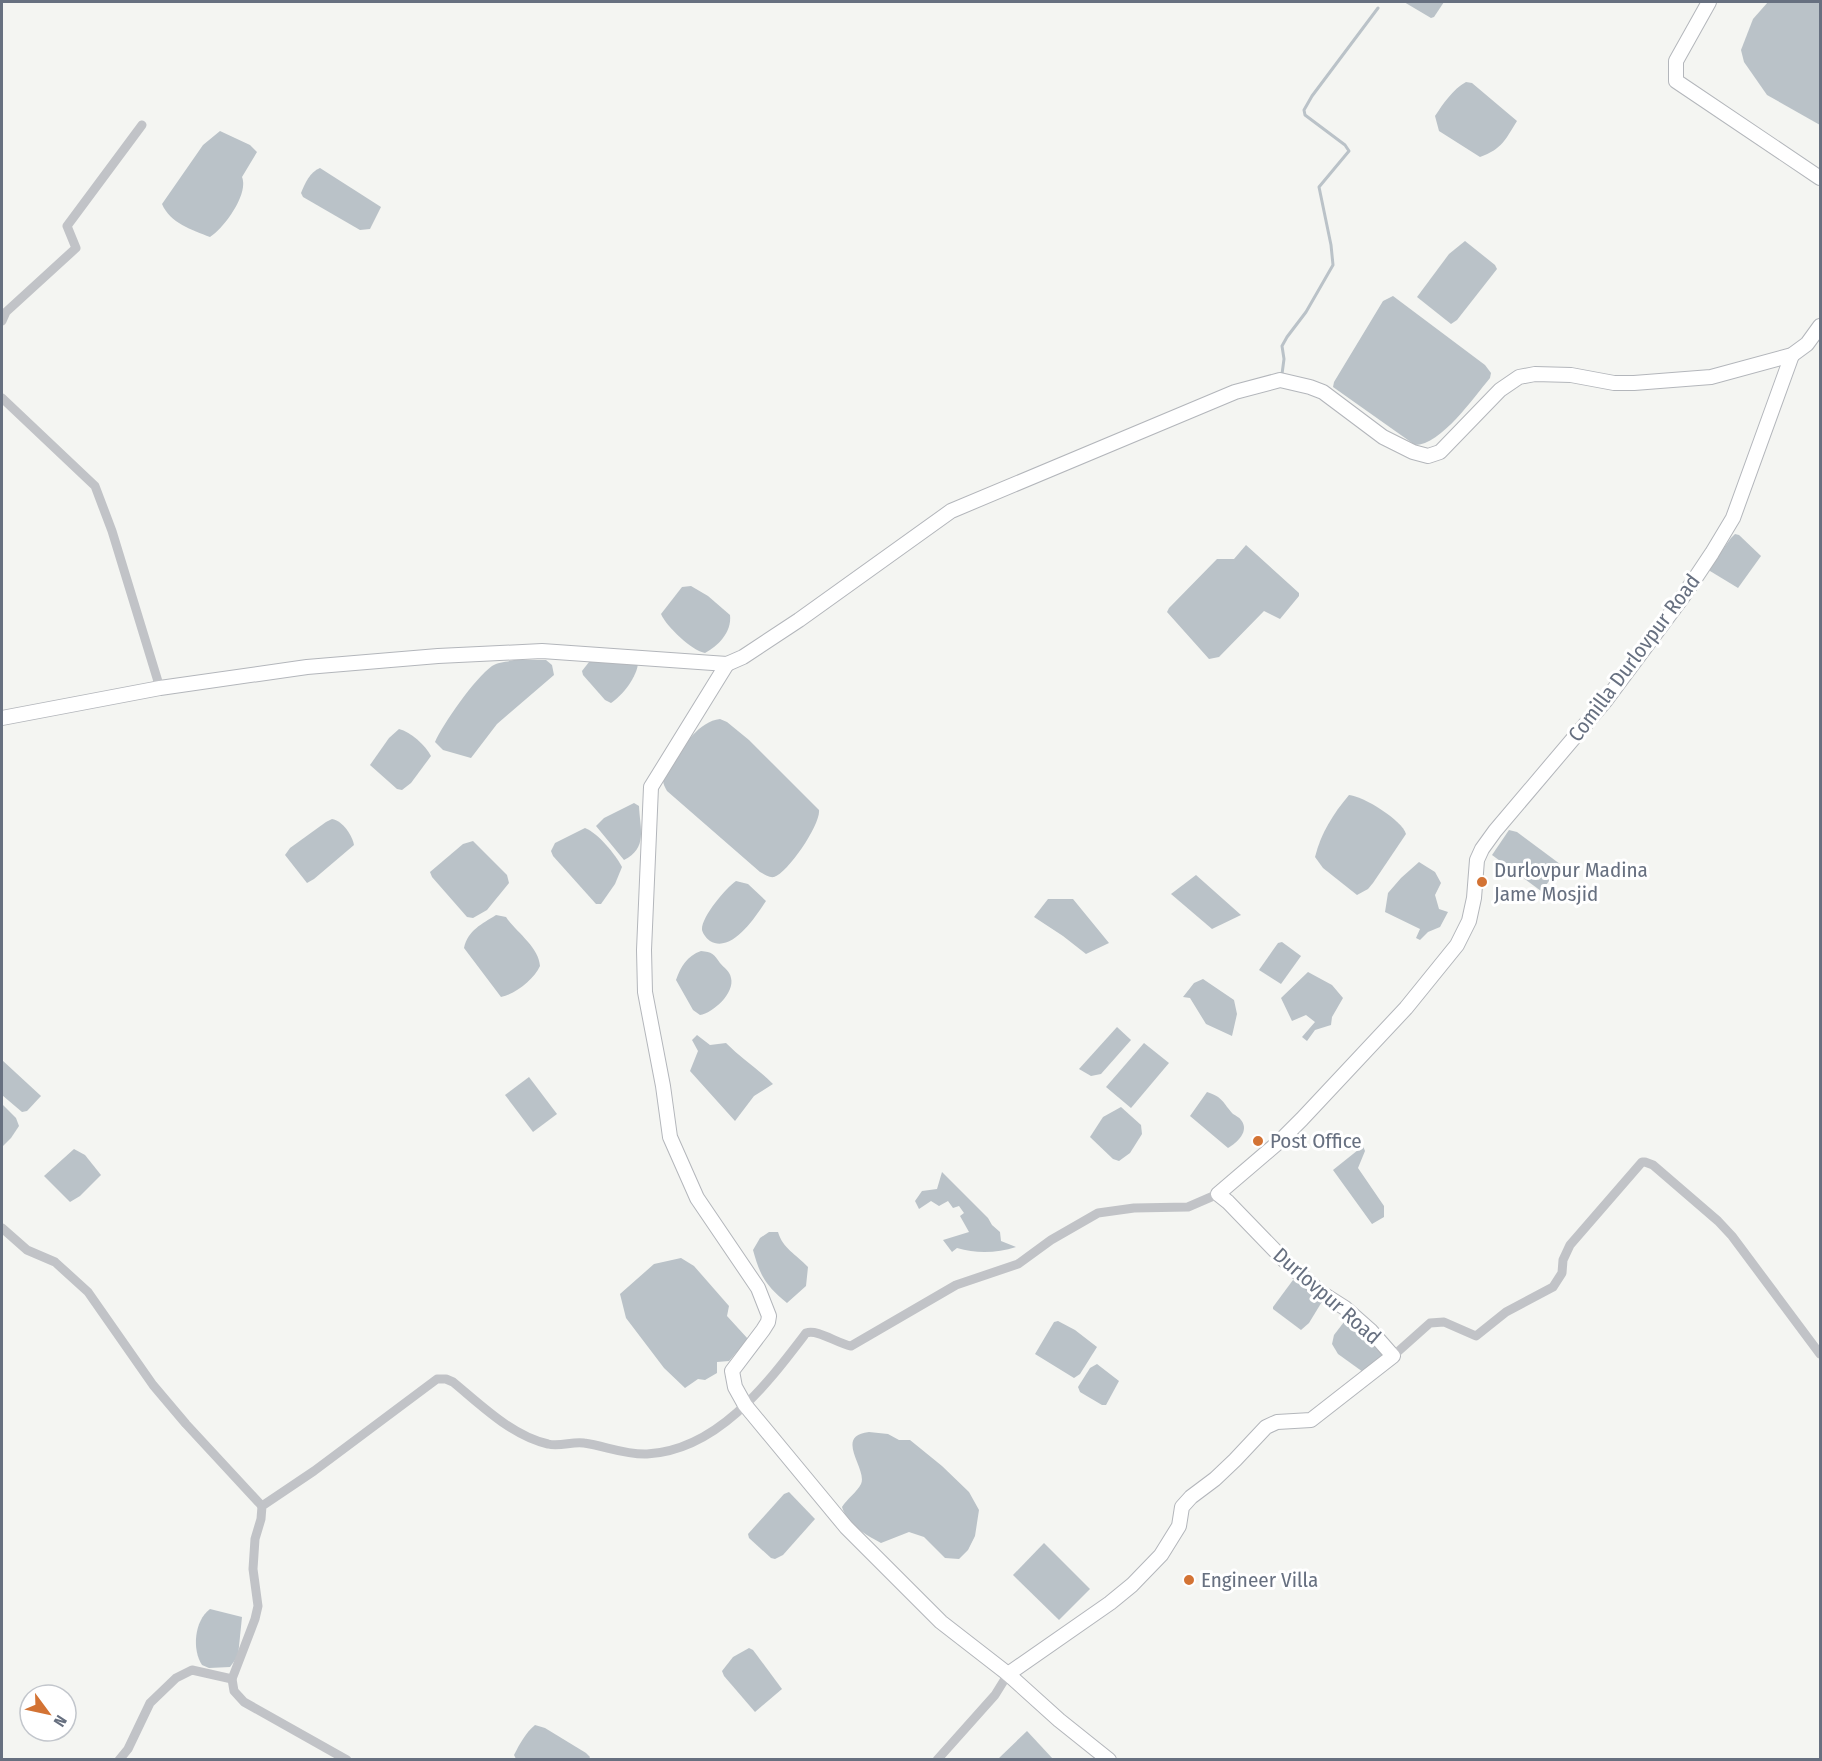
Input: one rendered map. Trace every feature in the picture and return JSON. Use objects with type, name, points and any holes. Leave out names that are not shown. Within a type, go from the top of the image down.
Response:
[{"type":"street","points":[[1709,2],[1676,61],[1676,81],[1821,178]]},
{"type":"street","points":[[2,321],[6,312],[76,248],[67,226],[142,125]]},
{"type":"street","points":[[2,718],[160,688],[307,667],[542,651],[727,664],[743,657],[799,620],[951,511],[1235,392],[1280,381],[1310,387],[1323,392],[1383,437],[1413,452],[1428,456],[1440,452],[1500,390],[1520,377],[1535,374],[1570,375],[1634,384],[1710,377],[1792,355],[1807,344],[1821,326]]},
{"type":"street","name":"Comilla Durlovpur Road","points":[[1218,1194],[1281,1141],[1406,1008],[1457,945],[1469,921],[1474,898],[1475,870],[1482,849],[1619,683],[1700,572],[1733,518],[1792,355]]},
{"type":"street","points":[[2,398],[94,486],[112,531],[160,688]]},
{"type":"street","points":[[727,664],[651,787],[644,950],[645,992],[670,1137],[697,1198],[758,1288],[769,1316],[763,1330],[732,1371],[735,1388],[745,1405],[846,1527],[940,1622],[1008,1674],[1059,1720],[1109,1760]]},
{"type":"street","points":[[1393,1356],[1430,1323],[1444,1322],[1476,1336],[1506,1312],[1553,1287],[1562,1273],[1563,1260],[1570,1245],[1641,1162],[1653,1165],[1732,1236],[1821,1354]]},
{"type":"street","points":[[262,1506],[314,1471],[438,1379],[453,1382],[503,1422],[535,1440],[551,1445],[581,1442],[629,1453],[657,1453],[671,1450],[715,1430],[745,1405],[806,1333],[816,1332],[839,1344],[851,1346],[956,1285],[1018,1264],[1051,1240],[1098,1213],[1134,1208],[1188,1207],[1218,1194]]},
{"type":"street","name":"Durlovpur Road","points":[[1008,1674],[1132,1585],[1161,1555],[1179,1526],[1182,1507],[1235,1460],[1266,1427],[1277,1422],[1311,1420],[1393,1356],[1371,1331],[1345,1308],[1323,1294],[1289,1265],[1218,1194]]},
{"type":"street","points":[[2,1228],[27,1250],[56,1263],[88,1292],[153,1385],[262,1506],[255,1539],[253,1569],[258,1606],[232,1679],[234,1691],[244,1702],[347,1760]]},
{"type":"street","points":[[119,1760],[128,1749],[150,1703],[176,1678],[192,1670],[232,1679]]},
{"type":"street","points":[[937,1760],[995,1695],[1008,1674]]},
{"type":"shaded area","points":[[1404,2],[1444,2],[1431,18]]},
{"type":"shaded area","points":[[1768,2],[1820,2],[1820,125],[1767,95],[1744,62],[1741,50],[1753,19]]},
{"type":"shaded area","points":[[1466,82],[1472,83],[1517,121],[1498,147],[1480,157],[1439,131],[1435,116],[1453,93]]},
{"type":"shaded area","points":[[220,131],[250,145],[257,152],[242,177],[242,192],[239,201],[228,219],[210,237],[176,221],[162,204],[203,145]]},
{"type":"shaded area","points":[[320,168],[381,207],[370,229],[360,230],[303,197],[301,193],[306,182],[313,172]]},
{"type":"shaded area","points":[[1465,241],[1497,269],[1457,320],[1451,324],[1417,297],[1449,254]]},
{"type":"shaded area","points":[[1393,296],[1485,365],[1491,373],[1490,378],[1446,429],[1425,443],[1415,445],[1333,387],[1383,301]]},
{"type":"shaded area","points":[[1735,534],[1739,535],[1761,556],[1738,588],[1710,571],[1710,567]]},
{"type":"shaded area","points":[[1246,545],[1299,593],[1299,596],[1280,619],[1264,611],[1219,657],[1209,659],[1167,612],[1217,559],[1234,559]]},
{"type":"shaded area","points":[[691,586],[708,596],[730,615],[729,627],[723,638],[705,653],[693,648],[680,637],[661,614],[682,587]]},
{"type":"shaded area","points":[[594,659],[638,662],[629,685],[611,703],[605,700],[583,675],[582,671]]},
{"type":"shaded area","points":[[514,660],[546,660],[552,665],[554,675],[497,724],[471,758],[443,750],[435,742],[452,713],[469,691],[492,666]]},
{"type":"shaded area","points":[[720,719],[749,740],[819,810],[815,826],[795,858],[780,874],[774,877],[760,872],[667,791],[664,785],[665,774],[688,740],[703,726]]},
{"type":"shaded area","points":[[399,729],[417,740],[431,756],[411,783],[402,790],[397,789],[370,765],[389,738]]},
{"type":"shaded area","points":[[1349,795],[1381,810],[1397,822],[1406,834],[1373,883],[1357,895],[1323,868],[1315,857],[1328,824]]},
{"type":"shaded area","points":[[634,803],[639,806],[640,844],[632,855],[624,860],[596,826],[604,818]]},
{"type":"shaded area","points":[[332,819],[340,822],[346,829],[354,845],[307,883],[285,855],[290,848]]},
{"type":"shaded area","points":[[585,828],[606,845],[622,867],[615,884],[601,904],[596,904],[551,851],[555,843]]},
{"type":"shaded area","points":[[1509,830],[1517,832],[1560,864],[1543,890],[1541,891],[1492,855]]},
{"type":"shaded area","points":[[473,841],[507,875],[509,883],[487,910],[473,918],[467,917],[430,872],[463,844]]},
{"type":"shaded area","points":[[1419,862],[1435,872],[1441,883],[1435,895],[1439,909],[1448,912],[1440,927],[1428,932],[1420,940],[1416,938],[1420,929],[1385,912],[1388,893]]},
{"type":"shaded area","points":[[1196,875],[1241,915],[1212,929],[1171,894]]},
{"type":"shaded area","points":[[736,881],[748,884],[766,901],[743,931],[735,938],[718,944],[705,936],[702,930],[703,924],[721,896]]},
{"type":"shaded area","points":[[1048,899],[1073,899],[1109,943],[1086,954],[1034,917]]},
{"type":"shaded area","points":[[496,915],[506,917],[526,940],[536,952],[540,966],[524,985],[513,993],[501,997],[464,948],[472,932]]},
{"type":"shaded area","points":[[1282,942],[1301,956],[1281,984],[1259,970],[1278,943]]},
{"type":"shaded area","points":[[701,951],[714,956],[729,973],[731,984],[730,990],[717,1006],[700,1015],[693,1010],[676,980],[685,962]]},
{"type":"shaded area","points":[[1308,972],[1332,985],[1343,998],[1332,1017],[1331,1025],[1315,1030],[1307,1041],[1302,1037],[1315,1022],[1306,1015],[1292,1021],[1281,998]]},
{"type":"shaded area","points":[[1203,979],[1234,1000],[1237,1014],[1232,1036],[1206,1024],[1190,998],[1183,997],[1194,983]]},
{"type":"shaded area","points":[[1117,1027],[1131,1040],[1101,1074],[1091,1076],[1079,1069]]},
{"type":"shaded area","points":[[697,1035],[710,1045],[726,1043],[773,1084],[754,1096],[735,1121],[690,1071],[698,1051],[692,1040]]},
{"type":"shaded area","points":[[1144,1043],[1169,1063],[1131,1108],[1106,1087]]},
{"type":"shaded area","points":[[2,1060],[41,1096],[27,1111],[22,1112],[2,1095]]},
{"type":"shaded area","points":[[529,1077],[557,1114],[533,1132],[505,1095]]},
{"type":"shaded area","points":[[1207,1092],[1220,1098],[1243,1124],[1241,1136],[1228,1148],[1190,1116]]},
{"type":"shaded area","points":[[2,1104],[16,1118],[19,1126],[2,1147]]},
{"type":"shaded area","points":[[1121,1107],[1141,1125],[1142,1134],[1130,1153],[1119,1161],[1113,1159],[1090,1137],[1103,1117]]},
{"type":"shaded area","points":[[1363,1146],[1365,1151],[1358,1168],[1384,1206],[1384,1217],[1372,1224],[1333,1170]]},
{"type":"shaded area","points":[[74,1149],[85,1155],[101,1175],[80,1196],[70,1202],[44,1176]]},
{"type":"shaded area","points":[[942,1172],[1000,1232],[1001,1241],[1016,1247],[987,1252],[957,1248],[952,1252],[943,1240],[969,1232],[960,1216],[964,1213],[959,1206],[953,1208],[948,1201],[939,1206],[931,1201],[919,1209],[915,1201],[922,1191],[937,1189]]},
{"type":"shaded area","points":[[769,1232],[778,1232],[787,1247],[808,1267],[806,1286],[787,1303],[765,1280],[753,1250],[760,1238]]},
{"type":"shaded area","points":[[681,1258],[694,1266],[729,1306],[727,1316],[748,1339],[729,1361],[717,1362],[717,1373],[705,1380],[698,1379],[685,1388],[664,1368],[626,1318],[620,1294],[654,1264]]},
{"type":"shaded area","points":[[1293,1280],[1323,1300],[1309,1323],[1301,1330],[1273,1309]]},
{"type":"shaded area","points":[[1347,1318],[1379,1346],[1383,1354],[1368,1371],[1363,1372],[1338,1354],[1332,1344],[1334,1335]]},
{"type":"shaded area","points":[[1058,1321],[1075,1330],[1097,1347],[1080,1374],[1074,1378],[1035,1354],[1054,1322]]},
{"type":"shaded area","points":[[1097,1364],[1119,1381],[1106,1405],[1080,1392],[1078,1387],[1090,1368]]},
{"type":"shaded area","points":[[869,1432],[888,1434],[899,1440],[910,1440],[969,1492],[979,1510],[975,1536],[968,1550],[959,1559],[945,1558],[924,1537],[909,1532],[881,1543],[863,1533],[848,1519],[842,1507],[859,1487],[862,1478],[852,1446],[859,1435]]},
{"type":"shaded area","points":[[789,1492],[815,1519],[783,1555],[775,1559],[749,1538],[748,1534],[784,1494]]},
{"type":"shaded area","points":[[1044,1543],[1090,1589],[1059,1620],[1013,1575]]},
{"type":"shaded area","points":[[210,1609],[242,1617],[238,1656],[230,1667],[209,1668],[202,1665],[199,1659],[196,1636],[201,1621]]},
{"type":"shaded area","points":[[749,1648],[753,1650],[782,1689],[755,1712],[722,1671],[733,1657]]},
{"type":"shaded area","points":[[535,1725],[545,1728],[586,1753],[589,1759],[516,1759],[514,1755],[518,1747]]},
{"type":"shaded area","points":[[1027,1731],[1053,1759],[998,1759]]},
{"type":"waterway","points":[[1282,374],[1284,359],[1282,346],[1306,312],[1333,265],[1319,187],[1349,151],[1345,145],[1305,115],[1304,110],[1378,8]]},
{"type":"place","name":"Durlovpur Madina Jame Mosjid","points":[[1482,882]]},
{"type":"place","name":"Post Office","points":[[1258,1141]]},
{"type":"place","name":"Engineer Villa","points":[[1189,1580]]}]
